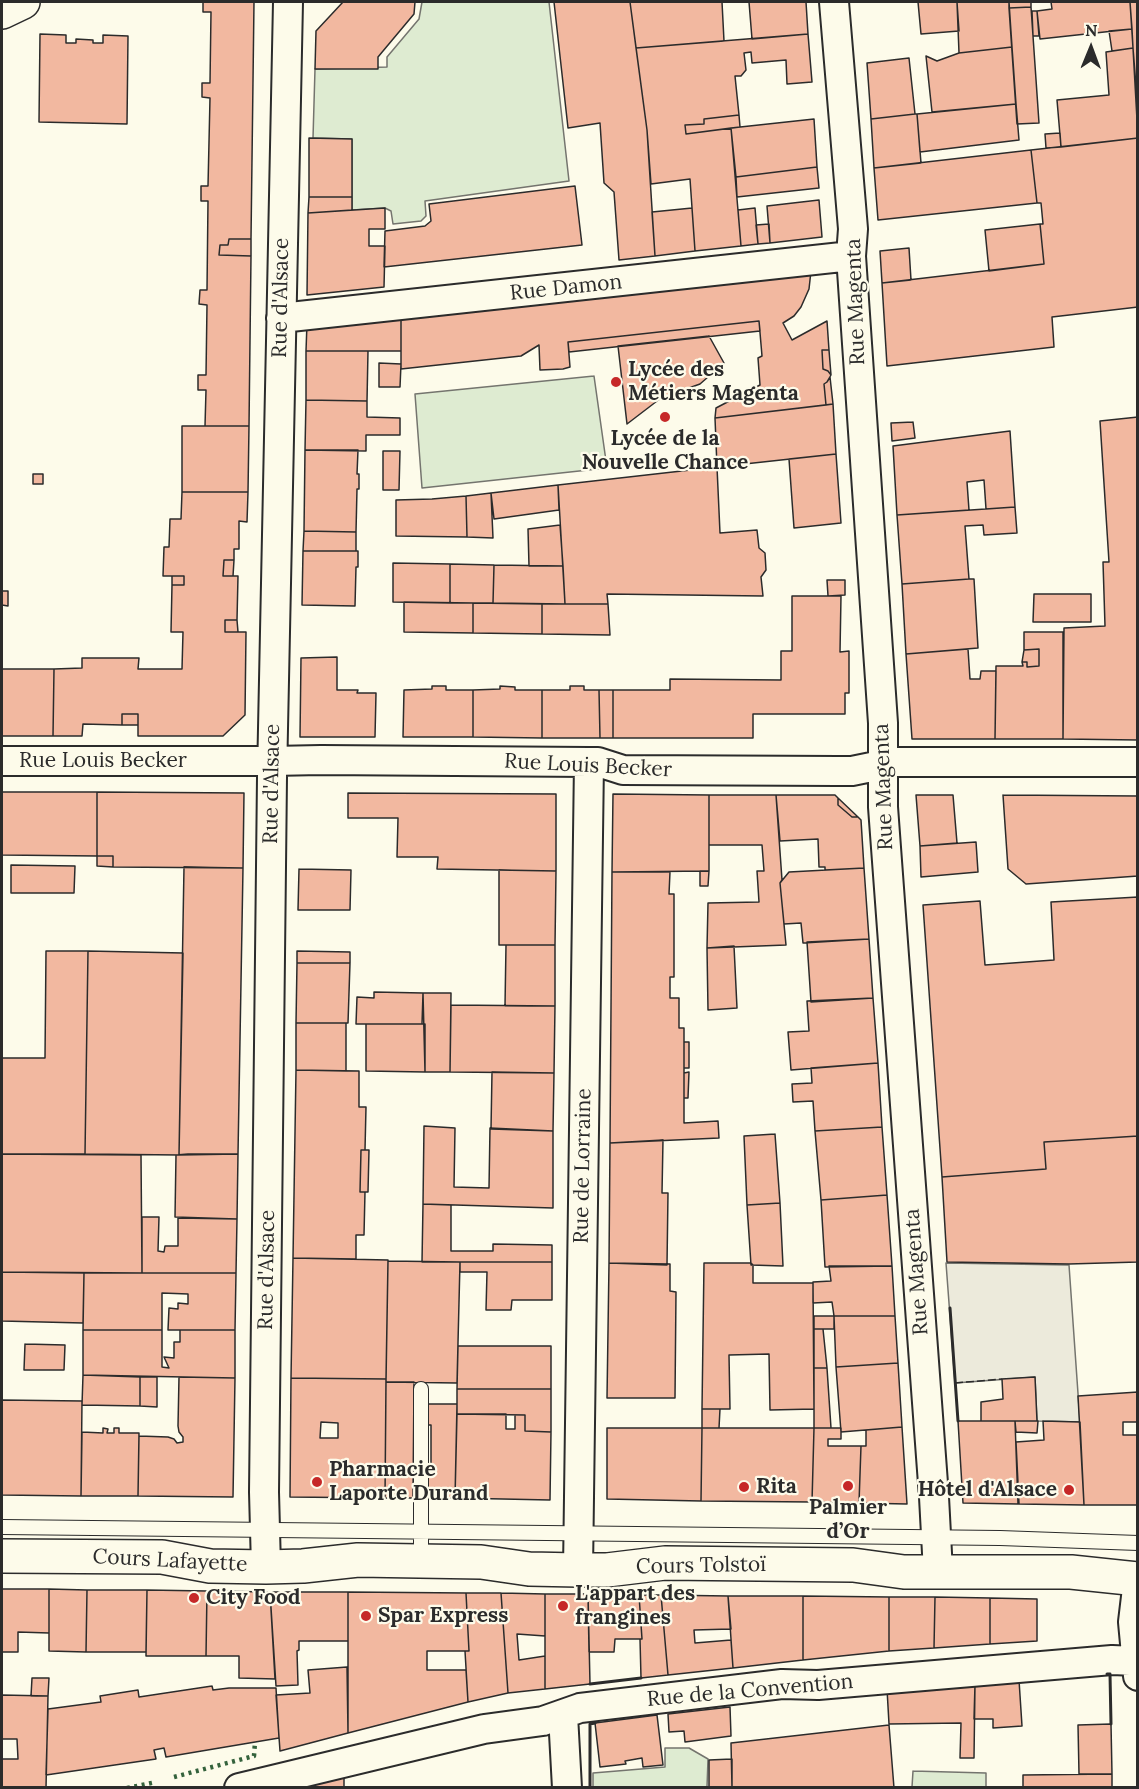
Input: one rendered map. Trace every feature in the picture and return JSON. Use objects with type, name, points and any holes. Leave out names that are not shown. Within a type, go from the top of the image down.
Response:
[{"type":"main road","points":[[2,12],[23,2]]},
{"type":"main road","name":"Cours Tolstoï","points":[[266,1567],[303,1566],[358,1560],[421,1546],[481,1562],[529,1569],[607,1570],[665,1563],[852,1565],[904,1572],[1071,1572],[1137,1580]]},
{"type":"main road","name":"Cours Lafayette","points":[[2,1556],[162,1557],[210,1566],[266,1567]]},
{"type":"street","name":"Rue d'Alsace","points":[[266,1567],[264,1528],[272,761],[288,2]]},
{"type":"street","name":"Rue Magenta","points":[[834,2],[853,230],[851,256],[883,723],[883,807],[938,1572]]},
{"type":"street","name":"Rue Damon","points":[[281,318],[851,256]]},
{"type":"street","name":"Rue Louis Becker","points":[[2,760],[598,762],[623,770],[852,771],[896,762],[1137,762]]},
{"type":"street","name":"Rue de Lorraine","points":[[578,1570],[589,762]]},
{"type":"street","points":[[1137,1580],[1133,1622],[1137,1669]]},
{"type":"street","name":"Rue de la Convention","points":[[239,1788],[484,1729],[543,1721],[580,1708],[782,1684],[818,1685],[1112,1660],[1137,1669]]},
{"type":"street","points":[[563,1715],[567,1788]]},
{"type":"lane","points":[[420,1389],[421,1546]]},
{"type":"lane","points":[[2,1527],[264,1528],[421,1546],[578,1534],[936,1537],[1137,1543]]},
{"type":"green space","points":[[422,2],[549,2],[569,181],[425,201],[426,216],[421,221],[393,224],[391,211],[385,208],[352,210],[352,139],[313,138],[315,69],[387,67],[387,57],[419,19]]},
{"type":"green space","points":[[594,376],[607,468],[422,488],[415,394]]},
{"type":"green space","points":[[665,1748],[689,1748],[708,1759],[707,1787],[593,1787],[593,1773],[665,1767]]},
{"type":"green space","points":[[913,1771],[986,1773],[986,1787],[912,1787]]},
{"type":"shaded area","points":[[946,1263],[1069,1265],[1080,1422],[1037,1421],[1035,1377],[955,1383]]},
{"type":"building","points":[[203,2],[254,2],[251,239],[229,239],[228,245],[220,245],[219,255],[251,256],[249,426],[205,426],[206,390],[198,390],[198,375],[206,375],[207,305],[199,304],[200,290],[207,290],[208,201],[201,201],[201,186],[208,186],[210,98],[202,97],[202,83],[210,83],[211,12],[203,12]]},
{"type":"building","points":[[343,2],[415,2],[414,14],[378,57],[378,69],[315,69],[316,31]]},
{"type":"building","points":[[554,2],[630,2],[647,130],[655,256],[619,260],[614,192],[604,183],[600,123],[568,128]]},
{"type":"building","points":[[630,2],[722,2],[724,41],[636,48]]},
{"type":"building","points":[[749,2],[806,2],[808,34],[752,39]]},
{"type":"building","points":[[918,2],[957,2],[959,31],[921,34]]},
{"type":"building","points":[[957,2],[1009,2],[1012,47],[959,53]]},
{"type":"building","points":[[1009,2],[1031,2],[1031,7],[1009,8]]},
{"type":"building","points":[[1051,2],[1130,2],[1132,29],[1040,39],[1037,11],[1052,9]]},
{"type":"building","points":[[1130,2],[1138,2],[1138,111],[1133,48]]},
{"type":"building","points":[[1031,7],[1039,123],[1017,124],[1009,8]]},
{"type":"building","points":[[1032,11],[1037,11],[1039,36],[1033,36]]},
{"type":"building","points":[[1132,29],[1133,48],[1112,51],[1109,31]]},
{"type":"building","points":[[40,34],[66,35],[66,43],[76,43],[76,39],[103,43],[103,35],[128,36],[127,124],[39,122]]},
{"type":"building","points":[[808,34],[812,82],[787,84],[786,60],[752,63],[751,52],[744,53],[746,70],[741,76],[735,76],[739,115],[704,119],[704,124],[685,125],[686,134],[731,128],[741,246],[695,251],[690,179],[651,184],[647,130],[636,48]]},
{"type":"building","points":[[1012,47],[1016,104],[932,112],[926,56],[937,61],[959,53]]},
{"type":"building","points":[[1133,48],[1138,138],[1061,147],[1057,100],[1109,95],[1106,52]]},
{"type":"building","points":[[909,58],[915,114],[871,119],[867,63]]},
{"type":"building","points":[[1016,104],[1019,140],[920,152],[917,114]]},
{"type":"building","points":[[917,114],[921,163],[874,168],[871,119]]},
{"type":"building","points":[[739,115],[740,127],[686,134],[685,125],[704,124],[704,119]]},
{"type":"building","points":[[814,119],[817,167],[736,177],[731,128]]},
{"type":"building","points":[[1060,133],[1061,147],[1046,148],[1045,134]]},
{"type":"building","points":[[309,138],[352,139],[352,197],[309,197]]},
{"type":"building","points":[[1138,138],[1138,307],[1052,317],[1054,347],[887,366],[882,283],[1044,264],[1040,224],[1043,224],[1041,203],[1037,203],[1031,150]]},
{"type":"building","points":[[1031,150],[1037,203],[878,220],[874,168]]},
{"type":"building","points":[[817,167],[819,188],[737,197],[736,177]]},
{"type":"building","points":[[575,186],[582,245],[384,267],[385,231],[425,226],[431,221],[429,204]]},
{"type":"building","points":[[309,197],[352,197],[352,210],[308,213]]},
{"type":"building","points":[[819,200],[822,237],[770,243],[767,206]]},
{"type":"building","points":[[385,208],[385,229],[369,229],[369,246],[385,246],[384,287],[307,295],[308,213]]},
{"type":"building","points":[[692,208],[695,251],[655,256],[652,212]]},
{"type":"building","points":[[755,208],[758,244],[741,246],[738,210]]},
{"type":"building","points":[[769,224],[770,243],[758,244],[756,225]]},
{"type":"building","points":[[1040,224],[1044,264],[989,271],[985,230]]},
{"type":"building","points":[[229,239],[251,239],[251,256],[219,255],[220,245],[228,245]]},
{"type":"building","points":[[909,248],[911,280],[882,283],[880,251]]},
{"type":"building","points":[[811,271],[809,289],[801,307],[794,316],[783,323],[792,340],[827,321],[829,350],[822,350],[823,369],[831,375],[824,384],[826,405],[715,418],[716,408],[760,385],[758,358],[762,356],[759,321],[568,342],[570,367],[563,369],[540,370],[539,345],[521,356],[401,369],[401,313]]},
{"type":"building","points":[[401,313],[401,351],[306,351],[307,323]]},
{"type":"building","points":[[759,321],[760,331],[569,352],[568,342]]},
{"type":"building","points":[[709,336],[724,363],[700,384],[661,398],[627,424],[618,346]]},
{"type":"building","points":[[822,350],[829,350],[831,375],[823,369]]},
{"type":"building","points":[[306,351],[368,351],[367,401],[306,400]]},
{"type":"building","points":[[379,363],[401,364],[400,387],[379,387]]},
{"type":"building","points":[[830,377],[833,404],[826,405],[824,384]]},
{"type":"building","points":[[306,400],[367,401],[367,417],[400,418],[400,435],[366,435],[366,451],[305,450]]},
{"type":"building","points":[[833,404],[836,454],[717,467],[715,418]]},
{"type":"building","points":[[1138,417],[1138,740],[1063,739],[1064,628],[1105,626],[1103,562],[1109,562],[1100,421]]},
{"type":"building","points":[[913,422],[915,438],[892,441],[891,423]]},
{"type":"building","points":[[182,426],[249,426],[248,492],[182,492]]},
{"type":"building","points":[[1010,431],[1015,507],[986,509],[984,480],[967,482],[969,510],[897,515],[893,446]]},
{"type":"building","points":[[305,450],[358,450],[359,489],[357,489],[356,532],[304,531]]},
{"type":"building","points":[[383,451],[400,451],[399,490],[383,490]]},
{"type":"building","points":[[836,454],[841,523],[794,528],[789,459]]},
{"type":"building","points":[[717,467],[720,533],[757,530],[759,548],[765,553],[766,570],[761,577],[763,596],[607,594],[608,604],[565,604],[558,485]]},
{"type":"building","points":[[33,474],[43,474],[43,484],[33,484]]},
{"type":"building","points":[[558,485],[559,510],[494,519],[491,493]]},
{"type":"building","points":[[182,492],[248,492],[247,522],[239,521],[239,549],[234,549],[234,560],[224,560],[223,576],[238,576],[237,620],[225,620],[225,632],[246,632],[245,715],[223,736],[138,736],[138,714],[122,714],[122,725],[83,724],[82,736],[53,736],[54,669],[82,668],[82,658],[139,658],[138,669],[182,669],[183,632],[171,632],[172,585],[184,585],[184,576],[163,576],[164,547],[169,547],[170,519],[181,519]]},
{"type":"building","points":[[491,493],[493,538],[467,537],[466,496]]},
{"type":"building","points":[[466,496],[467,537],[396,536],[396,500]]},
{"type":"building","points":[[1015,507],[1017,533],[984,535],[983,525],[965,526],[969,579],[902,584],[897,515]]},
{"type":"building","points":[[560,525],[563,566],[529,566],[528,529]]},
{"type":"building","points":[[304,531],[356,532],[356,551],[303,551]]},
{"type":"building","points":[[303,551],[358,551],[355,606],[302,605]]},
{"type":"building","points":[[224,560],[234,560],[233,576],[223,576]]},
{"type":"building","points":[[393,563],[450,564],[450,603],[393,602]]},
{"type":"building","points":[[450,564],[494,565],[493,603],[450,603]]},
{"type":"building","points":[[494,565],[563,566],[565,604],[493,603]]},
{"type":"building","points":[[172,576],[184,576],[184,585],[172,585]]},
{"type":"building","points":[[974,579],[978,648],[906,654],[902,584]]},
{"type":"building","points":[[827,580],[845,580],[845,595],[828,596]]},
{"type":"building","points":[[2,591],[8,591],[8,606],[2,605]]},
{"type":"building","points":[[1034,594],[1091,594],[1091,622],[1033,622]]},
{"type":"building","points":[[792,596],[841,596],[840,652],[849,651],[849,693],[845,693],[845,714],[753,714],[753,738],[613,738],[613,690],[670,690],[670,679],[781,680],[781,651],[792,651]]},
{"type":"building","points":[[404,602],[473,603],[473,633],[404,632]]},
{"type":"building","points":[[473,603],[542,604],[542,634],[473,633]]},
{"type":"building","points":[[542,604],[608,604],[610,635],[542,634]]},
{"type":"building","points":[[225,620],[237,620],[238,632],[225,632]]},
{"type":"building","points":[[1024,632],[1063,632],[1063,739],[995,739],[996,666],[1023,666],[1022,662],[1027,662],[1027,667],[1039,666],[1039,649],[1024,650]]},
{"type":"building","points":[[968,649],[970,679],[980,679],[981,671],[996,671],[995,739],[912,739],[906,654]]},
{"type":"building","points":[[1039,649],[1039,666],[1027,667],[1027,662],[1022,662],[1024,650]]},
{"type":"building","points":[[337,657],[337,690],[376,693],[375,737],[300,737],[301,658]]},
{"type":"building","points":[[2,669],[54,669],[53,736],[2,736]]},
{"type":"building","points":[[432,686],[446,686],[446,690],[473,690],[473,737],[403,737],[404,690],[432,689]]},
{"type":"building","points":[[500,686],[515,687],[515,690],[542,690],[542,738],[473,737],[473,690],[500,689]]},
{"type":"building","points":[[570,686],[584,686],[584,690],[599,690],[600,738],[542,738],[542,690],[570,690]]},
{"type":"building","points":[[599,690],[613,690],[613,738],[600,738]]},
{"type":"building","points":[[122,714],[138,714],[138,725],[122,725]]},
{"type":"building","points":[[2,792],[97,792],[97,856],[2,855]]},
{"type":"building","points":[[97,792],[244,793],[243,868],[113,867],[113,856],[97,856]]},
{"type":"building","points":[[348,793],[556,794],[556,871],[437,869],[438,857],[397,857],[398,818],[348,818]]},
{"type":"building","points":[[613,794],[709,795],[709,871],[612,872]]},
{"type":"building","points":[[709,795],[776,795],[782,880],[780,883],[786,945],[707,948],[708,903],[759,902],[757,871],[764,871],[762,845],[709,845]]},
{"type":"building","points":[[776,795],[835,795],[838,798],[838,805],[852,817],[858,817],[861,820],[864,868],[825,870],[825,867],[819,867],[818,839],[780,841]]},
{"type":"building","points":[[916,795],[953,795],[957,843],[920,846]]},
{"type":"building","points":[[1003,795],[1138,796],[1138,876],[1026,884],[1008,869]]},
{"type":"building","points":[[838,798],[858,817],[852,817],[838,805]]},
{"type":"building","points":[[976,842],[978,872],[921,877],[920,846]]},
{"type":"building","points":[[97,856],[113,856],[113,867],[97,866]]},
{"type":"building","points":[[11,865],[75,866],[74,893],[11,893]]},
{"type":"building","points":[[184,867],[243,868],[238,1154],[179,1155]]},
{"type":"building","points":[[864,868],[869,939],[803,943],[801,923],[784,924],[780,883],[789,872]]},
{"type":"building","points":[[299,869],[351,870],[350,910],[298,910]]},
{"type":"building","points":[[499,870],[556,871],[555,945],[499,945]]},
{"type":"building","points":[[700,871],[709,871],[708,886],[700,886]]},
{"type":"building","points":[[612,872],[670,872],[669,894],[674,894],[674,977],[670,977],[670,998],[679,998],[679,1028],[684,1028],[684,1123],[718,1121],[719,1138],[610,1143]]},
{"type":"building","points":[[1138,897],[1138,1136],[1044,1142],[1046,1169],[942,1177],[923,905],[980,901],[985,965],[1054,960],[1051,902]]},
{"type":"building","points":[[869,939],[873,998],[811,1002],[807,942]]},
{"type":"building","points":[[506,945],[555,945],[555,1006],[505,1006]]},
{"type":"building","points":[[734,946],[737,1008],[708,1010],[707,948]]},
{"type":"building","points":[[46,951],[88,951],[85,1154],[2,1154],[2,1058],[45,1058]]},
{"type":"building","points":[[88,951],[183,953],[179,1155],[85,1154]]},
{"type":"building","points":[[297,951],[350,952],[350,963],[297,963]]},
{"type":"building","points":[[297,963],[350,963],[348,1023],[296,1023]]},
{"type":"building","points":[[374,992],[423,993],[422,1024],[356,1024],[357,997],[374,998]]},
{"type":"building","points":[[423,993],[451,993],[450,1072],[425,1072]]},
{"type":"building","points":[[873,998],[878,1063],[791,1070],[788,1032],[809,1031],[807,1001]]},
{"type":"building","points":[[451,1005],[555,1006],[554,1073],[450,1072]]},
{"type":"building","points":[[296,1023],[346,1023],[346,1071],[296,1070]]},
{"type":"building","points":[[366,1024],[425,1024],[425,1072],[366,1071]]},
{"type":"building","points":[[684,1042],[689,1042],[689,1068],[684,1068]]},
{"type":"building","points":[[878,1063],[882,1127],[815,1131],[813,1101],[793,1102],[792,1084],[812,1083],[811,1068]]},
{"type":"building","points":[[296,1070],[359,1071],[359,1107],[366,1107],[365,1150],[361,1150],[360,1192],[365,1192],[364,1235],[356,1235],[356,1259],[293,1258]]},
{"type":"building","points":[[492,1072],[554,1073],[553,1131],[491,1129]]},
{"type":"building","points":[[689,1072],[688,1098],[684,1098],[684,1073]]},
{"type":"building","points":[[424,1126],[455,1128],[454,1187],[489,1188],[490,1128],[553,1131],[553,1208],[423,1204]]},
{"type":"building","points":[[882,1127],[887,1195],[821,1200],[815,1131]]},
{"type":"building","points":[[775,1134],[780,1203],[747,1205],[744,1136]]},
{"type":"building","points":[[1138,1136],[1138,1262],[1069,1264],[947,1262],[942,1177],[1046,1169],[1044,1142]]},
{"type":"building","points":[[663,1140],[662,1193],[668,1193],[667,1265],[609,1263],[610,1143]]},
{"type":"building","points":[[361,1150],[369,1150],[368,1192],[360,1192]]},
{"type":"building","points":[[2,1154],[141,1155],[142,1273],[2,1272]]},
{"type":"building","points":[[238,1154],[237,1219],[175,1217],[176,1155]]},
{"type":"building","points":[[887,1195],[892,1266],[825,1267],[821,1200]]},
{"type":"building","points":[[780,1203],[783,1266],[751,1265],[747,1205]]},
{"type":"building","points":[[423,1204],[451,1205],[451,1251],[493,1251],[493,1244],[552,1245],[552,1262],[422,1262]]},
{"type":"building","points":[[142,1217],[159,1217],[158,1251],[164,1252],[165,1246],[178,1246],[178,1218],[237,1219],[236,1273],[142,1273]]},
{"type":"building","points":[[293,1258],[388,1260],[386,1379],[291,1378]]},
{"type":"building","points":[[388,1261],[460,1262],[457,1383],[386,1382]]},
{"type":"building","points":[[460,1262],[552,1262],[552,1300],[512,1300],[511,1310],[486,1310],[487,1272],[460,1272]]},
{"type":"building","points":[[609,1263],[670,1264],[670,1291],[676,1292],[675,1398],[607,1398]]},
{"type":"building","points":[[704,1263],[751,1263],[753,1283],[813,1283],[814,1409],[770,1410],[769,1354],[729,1355],[730,1409],[702,1409]]},
{"type":"building","points":[[829,1266],[892,1266],[895,1316],[834,1316],[832,1302],[813,1303],[813,1282],[831,1281]]},
{"type":"building","points":[[2,1272],[84,1273],[83,1323],[2,1321]]},
{"type":"building","points":[[84,1273],[236,1273],[235,1330],[168,1330],[169,1308],[178,1309],[178,1303],[188,1304],[188,1294],[162,1293],[162,1330],[83,1330]]},
{"type":"building","points":[[814,1316],[834,1316],[834,1329],[814,1329]]},
{"type":"building","points":[[834,1316],[895,1316],[898,1363],[836,1367]]},
{"type":"building","points":[[814,1329],[823,1329],[827,1368],[814,1368]]},
{"type":"building","points":[[83,1330],[162,1330],[162,1367],[169,1368],[164,1357],[174,1358],[174,1342],[180,1342],[180,1330],[235,1330],[235,1378],[83,1375]]},
{"type":"building","points":[[25,1344],[65,1345],[64,1370],[24,1370]]},
{"type":"building","points":[[458,1346],[551,1346],[551,1389],[457,1389]]},
{"type":"building","points":[[898,1363],[902,1427],[841,1432],[836,1367]]},
{"type":"building","points":[[814,1368],[827,1368],[831,1428],[814,1428]]},
{"type":"building","points":[[83,1375],[140,1377],[140,1406],[82,1405]]},
{"type":"building","points":[[140,1377],[157,1377],[157,1407],[140,1406]]},
{"type":"building","points":[[179,1377],[235,1378],[233,1497],[138,1496],[139,1436],[168,1437],[177,1443],[183,1442],[178,1426]]},
{"type":"building","points":[[1035,1377],[1037,1421],[981,1421],[981,1402],[1003,1399],[1002,1379]]},
{"type":"building","points":[[291,1378],[386,1379],[385,1498],[290,1497]],"holes":[[[321,1422],[338,1423],[338,1438],[320,1438]]]},
{"type":"building","points":[[386,1382],[414,1382],[413,1498],[385,1498]]},
{"type":"building","points":[[457,1389],[551,1389],[551,1432],[525,1431],[525,1415],[457,1414]]},
{"type":"building","points":[[1138,1392],[1138,1422],[1123,1422],[1123,1435],[1138,1435],[1138,1505],[1084,1505],[1078,1396]]},
{"type":"building","points":[[2,1400],[82,1401],[81,1496],[2,1495]]},
{"type":"building","points":[[427,1404],[457,1404],[455,1498],[427,1498],[427,1471],[431,1471],[431,1425],[427,1425]]},
{"type":"building","points":[[702,1409],[720,1409],[719,1428],[702,1428]]},
{"type":"building","points":[[457,1414],[506,1414],[506,1429],[515,1429],[515,1415],[525,1415],[525,1431],[551,1432],[550,1500],[455,1498]]},
{"type":"building","points":[[958,1421],[1015,1421],[1018,1504],[963,1503]]},
{"type":"building","points":[[1015,1421],[1038,1421],[1037,1433],[1016,1432]]},
{"type":"building","points":[[1043,1421],[1080,1422],[1084,1505],[1019,1504],[1016,1442],[1044,1440]]},
{"type":"building","points":[[902,1427],[907,1504],[859,1503],[861,1446],[866,1446],[866,1430]]},
{"type":"building","points":[[103,1428],[108,1429],[107,1433],[114,1433],[114,1428],[119,1428],[119,1433],[139,1433],[138,1496],[81,1496],[82,1432],[103,1433]]},
{"type":"building","points":[[607,1428],[702,1428],[701,1501],[607,1499]]},
{"type":"building","points":[[702,1428],[814,1428],[812,1502],[701,1501]]},
{"type":"building","points":[[814,1428],[841,1428],[841,1439],[828,1439],[828,1446],[861,1446],[859,1503],[812,1502]]},
{"type":"building","points":[[2,1589],[49,1589],[49,1633],[18,1632],[18,1652],[2,1652]]},
{"type":"building","points":[[49,1589],[87,1590],[86,1652],[49,1651]]},
{"type":"building","points":[[87,1590],[147,1590],[146,1652],[86,1652]]},
{"type":"building","points":[[147,1590],[207,1591],[206,1656],[146,1656]]},
{"type":"building","points":[[207,1591],[270,1592],[275,1679],[239,1678],[239,1656],[206,1656]]},
{"type":"building","points":[[270,1592],[348,1592],[348,1641],[299,1641],[298,1685],[276,1686]]},
{"type":"building","points":[[348,1592],[466,1593],[469,1651],[427,1651],[427,1670],[466,1670],[468,1702],[348,1733]]},
{"type":"building","points":[[466,1593],[501,1593],[508,1693],[468,1702],[465,1651],[469,1651]]},
{"type":"building","points":[[501,1593],[545,1594],[545,1636],[517,1634],[519,1660],[545,1656],[545,1689],[508,1693]]},
{"type":"building","points":[[545,1594],[588,1594],[590,1684],[545,1689]]},
{"type":"building","points":[[588,1594],[639,1595],[642,1639],[615,1639],[614,1652],[589,1652]]},
{"type":"building","points":[[639,1595],[661,1595],[668,1675],[641,1678],[640,1639],[642,1639]]},
{"type":"building","points":[[661,1595],[728,1596],[731,1629],[694,1630],[695,1643],[731,1640],[733,1668],[668,1675]]},
{"type":"building","points":[[728,1596],[803,1596],[803,1660],[733,1668]]},
{"type":"building","points":[[803,1596],[889,1597],[889,1651],[803,1660]]},
{"type":"building","points":[[889,1597],[935,1597],[934,1648],[889,1651]]},
{"type":"building","points":[[935,1597],[990,1598],[990,1644],[934,1648]]},
{"type":"building","points":[[990,1598],[1037,1599],[1037,1641],[990,1644]]},
{"type":"building","points":[[347,1667],[348,1733],[280,1751],[276,1695],[310,1693],[308,1670]]},
{"type":"building","points":[[32,1678],[49,1678],[48,1696],[31,1696]]},
{"type":"building","points":[[1019,1680],[1022,1726],[993,1728],[993,1719],[974,1719],[975,1684]]},
{"type":"building","points":[[975,1684],[974,1758],[960,1758],[961,1723],[889,1724],[887,1689]]},
{"type":"building","points":[[212,1686],[213,1690],[276,1688],[279,1738],[166,1757],[164,1748],[154,1750],[156,1759],[46,1775],[48,1709],[101,1702],[100,1696],[138,1690],[139,1697]]},
{"type":"building","points":[[2,1695],[48,1696],[46,1788],[2,1788],[2,1759],[18,1759],[17,1739],[2,1739]]},
{"type":"building","points":[[730,1707],[731,1736],[685,1742],[684,1731],[669,1732],[668,1714]]},
{"type":"building","points":[[657,1715],[663,1765],[643,1767],[642,1758],[625,1761],[626,1764],[600,1767],[595,1723]]},
{"type":"building","points":[[1111,1724],[1112,1774],[1079,1774],[1078,1725]]},
{"type":"building","points":[[889,1725],[894,1788],[732,1788],[731,1743]]},
{"type":"building","points":[[732,1759],[732,1788],[709,1788],[709,1760]]},
{"type":"building","points":[[1112,1774],[1112,1788],[1023,1788],[1023,1775]]},
{"type":"building","points":[[344,1775],[344,1788],[298,1788]]},
{"type":"hedge","points":[[174,1777],[254,1756],[255,1742]]},
{"type":"hedge","points":[[127,1788],[156,1782]]},
{"type":"fence","points":[[955,1383],[1002,1379]]},
{"type":"wall","points":[[950,1308],[958,1421]]},
{"type":"wall","points":[[1107,1674],[1110,1674],[1111,1724]]},
{"type":"wall","points":[[590,1684],[641,1678]]},
{"type":"wall","points":[[590,1788],[590,1724],[595,1723]]},
{"type":"place","name":"Lycée des Métiers Magenta","points":[[616,382]]},
{"type":"place","name":"Lycée de la Nouvelle Chance","points":[[665,417]]},
{"type":"place","name":"Pharmacie Laporte Durand","points":[[317,1482]]},
{"type":"place","name":"Palmier d’Or","points":[[848,1486]]},
{"type":"place","name":"Rita","points":[[744,1487]]},
{"type":"place","name":"Hôtel d'Alsace","points":[[1069,1490]]},
{"type":"place","name":"City Food","points":[[194,1598]]},
{"type":"place","name":"L'appart des frangines","points":[[563,1606]]},
{"type":"place","name":"Spar Express","points":[[366,1616]]}]
